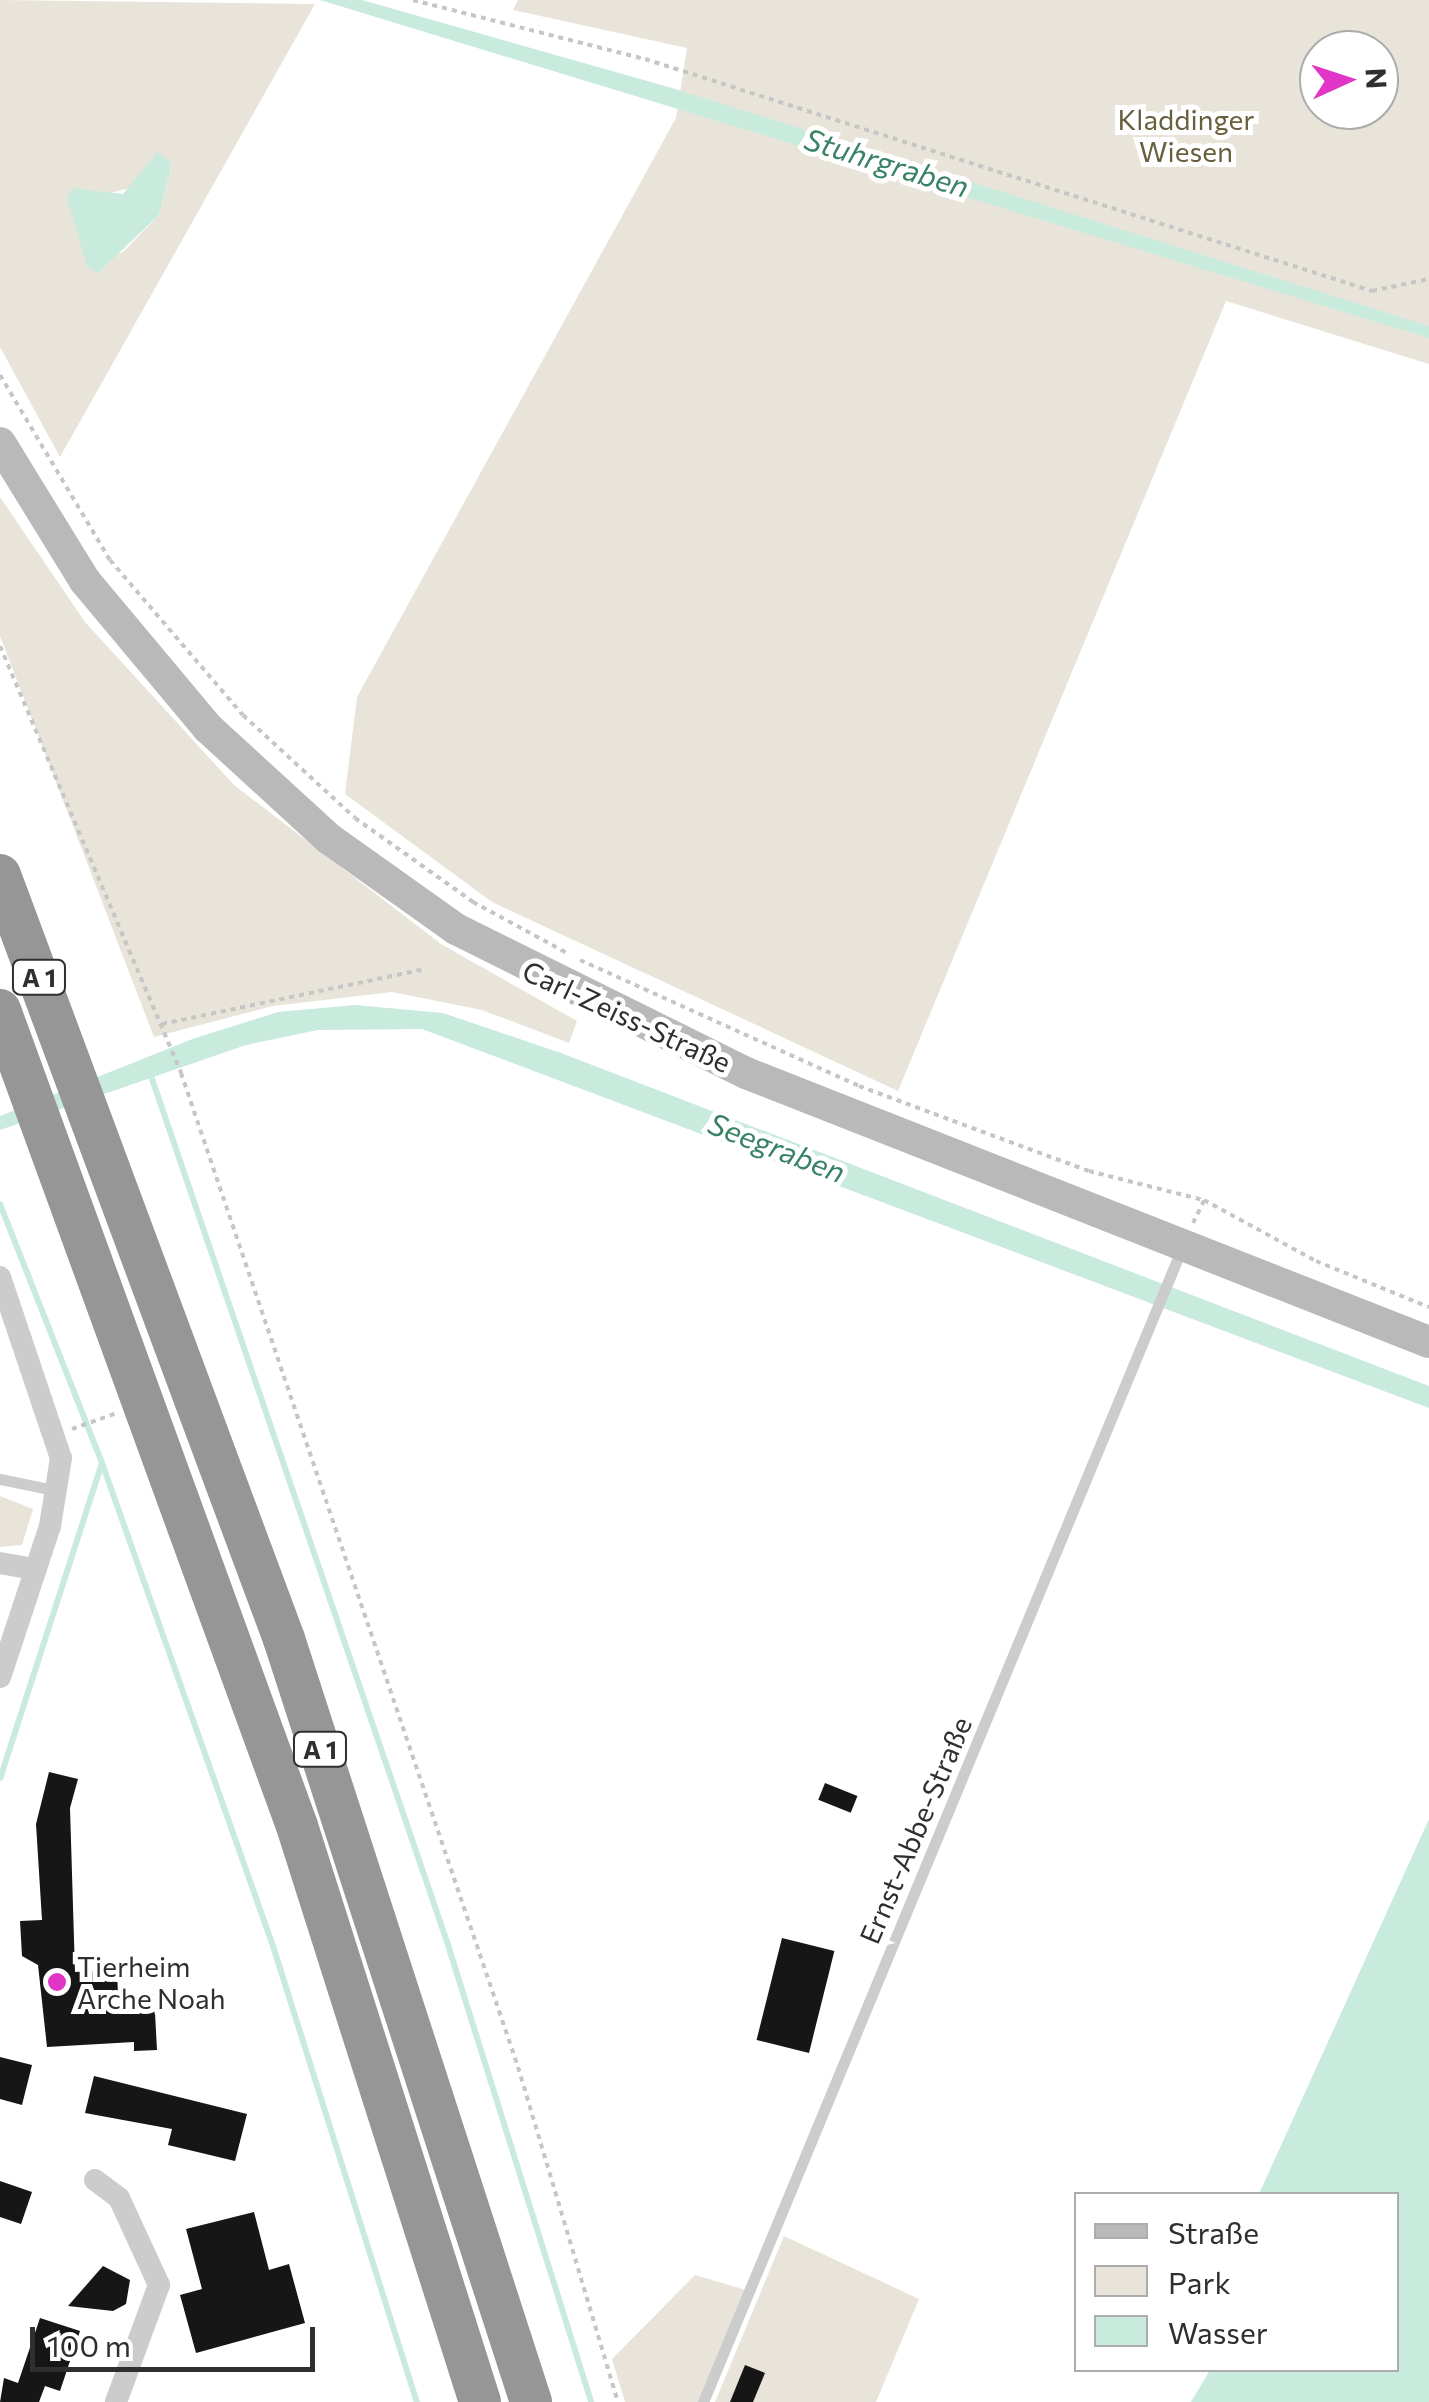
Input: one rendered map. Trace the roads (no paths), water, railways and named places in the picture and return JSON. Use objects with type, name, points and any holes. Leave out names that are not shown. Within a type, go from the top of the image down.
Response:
[{"type":"highway","name":"A 1","points":[[0,875],[284,1639],[531,2402]]},
{"type":"highway","name":"A 1","points":[[0,1010],[297,1826],[480,2402]]},
{"type":"main road","name":"Carl-Zeiss-Straße","points":[[0,443],[85,580],[175,693],[282,801],[396,889],[520,966],[658,1034],[1429,1342]]},
{"type":"street","points":[[0,1277],[57,1434],[58,1491],[0,1677]]},
{"type":"street","points":[[0,1563],[35,1570]]},
{"type":"street","points":[[95,2180],[119,2198],[159,2284],[116,2402]]},
{"type":"lane","name":"Ernst-Abbe-Straße","points":[[703,2402],[1156,1319],[1182,1246]]},
{"type":"lane","points":[[0,1480],[58,1491]]},
{"type":"water","name":"Stuhrgraben","points":[[320,0],[362,0],[672,88],[1429,326],[1429,338]]},
{"type":"water","points":[[157,152],[172,163],[159,215],[98,273],[87,266],[67,198],[72,188],[123,194]]},
{"type":"water","name":"Seegraben","points":[[355,1005],[443,1013],[561,1053],[1429,1386],[1429,1408],[422,1029],[318,1030],[246,1045],[0,1130],[0,1116],[195,1038],[278,1012]]},
{"type":"water","points":[[1429,1819],[1429,2402],[1191,2402],[1209,2372],[1399,2372],[1399,2192],[1260,2192]]},
{"type":"waterway","points":[[149,1070],[448,1945],[591,2402]]},
{"type":"waterway","points":[[0,1204],[102,1463],[0,1778]]},
{"type":"waterway","points":[[102,1463],[273,1946],[417,2402]]},
{"type":"place","name":"Tierheim Arche Noah","points":[[57,1982]]},
{"type":"park label","name":"Kladdinger Wiesen","points":[[1186,135]]}]
